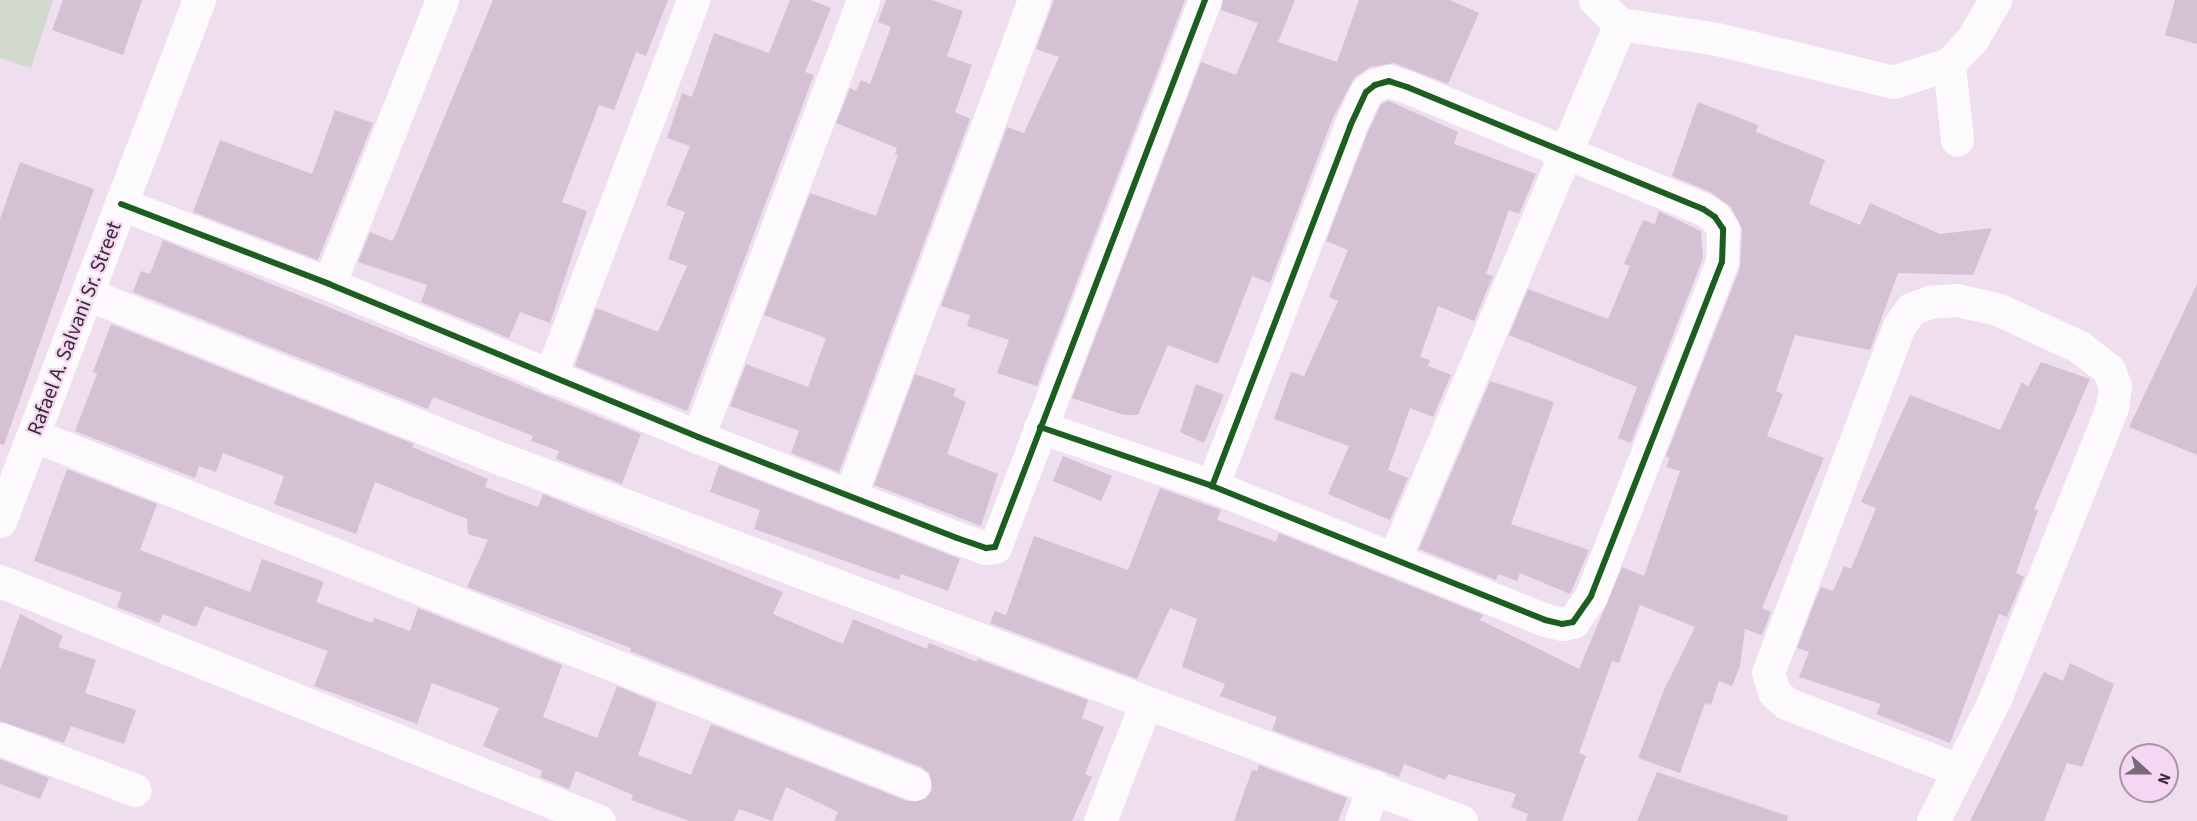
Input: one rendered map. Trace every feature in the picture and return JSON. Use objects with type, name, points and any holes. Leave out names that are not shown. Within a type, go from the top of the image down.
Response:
[{"type":"street","name":"Rafael A. Salvani Sr. Street","points":[[0,521],[199,0]]},
{"type":"street","points":[[329,284],[442,0]]},
{"type":"street","points":[[550,377],[693,0]]},
{"type":"street","points":[[698,437],[863,0]]},
{"type":"street","points":[[850,496],[1034,0]]},
{"type":"street","points":[[121,204],[329,284],[698,437],[986,548],[995,547],[1205,0]]},
{"type":"street","points":[[1595,0],[1620,24],[1717,39],[1893,82],[1949,64],[1973,38],[1995,0]]},
{"type":"street","points":[[1394,559],[1620,24]]},
{"type":"street","points":[[1949,64],[1957,140]]},
{"type":"street","points":[[1040,427],[1212,486],[1562,624],[1573,622],[1591,596],[1725,246],[1723,229],[1709,213],[1407,87],[1389,81],[1375,85],[1366,92],[1212,486]]},
{"type":"street","points":[[87,294],[505,460],[925,616],[1145,705],[1374,786],[1461,821]]},
{"type":"street","points":[[1933,821],[1995,701],[2112,407],[2115,386],[2109,370],[2080,347],[1997,309],[1956,300],[1930,302],[1911,309],[1899,326],[1768,672],[1774,692],[1786,703],[1958,770]]},
{"type":"street","points":[[33,435],[914,783]]},
{"type":"street","points":[[0,581],[538,809],[599,821]]},
{"type":"street","points":[[1100,821],[1145,705]]},
{"type":"street","points":[[0,739],[135,790]]},
{"type":"street","points":[[1361,821],[1374,786]]},
{"type":"shaded area","points":[[0,0],[53,0],[31,68],[0,58]]},
{"type":"building","points":[[63,0],[142,0],[123,55],[52,30]]},
{"type":"building","points":[[493,0],[668,0],[646,56],[636,52],[614,110],[599,105],[562,202],[587,211],[550,323],[520,312],[509,338],[421,302],[427,285],[358,262],[370,232],[392,241],[395,236]]},
{"type":"building","points":[[790,0],[811,0],[831,8],[805,72],[814,75],[687,411],[575,366],[596,308],[658,332],[687,266],[668,259],[685,212],[666,205],[690,146],[667,138],[682,93],[692,97],[714,33],[769,53]]},
{"type":"building","points":[[886,0],[932,0],[963,11],[947,56],[972,65],[955,112],[970,119],[839,472],[791,453],[799,431],[730,406],[746,364],[808,387],[826,338],[764,315],[810,193],[876,216],[898,155],[895,154],[897,148],[836,123],[850,88],[856,91],[861,80],[870,84],[891,27],[878,22]]},
{"type":"building","points":[[1054,0],[1185,0],[1037,386],[997,373],[1009,340],[967,326],[970,315],[941,306],[1007,127],[1024,133],[1059,57],[1036,49]]},
{"type":"building","points":[[1223,0],[1295,0],[1278,42],[1337,62],[1359,0],[1450,0],[1479,13],[1448,84],[1394,63],[1370,67],[1354,78],[1332,120],[1270,283],[1252,276],[1218,364],[1168,345],[1138,415],[1124,415],[1072,398],[1201,62],[1236,75],[1258,23],[1221,10]]},
{"type":"building","points":[[2175,0],[2197,0],[2197,44],[2165,35]]},
{"type":"building","points":[[1389,101],[1458,132],[1454,144],[1536,174],[1519,214],[1509,210],[1486,274],[1493,276],[1474,321],[1438,306],[1420,357],[1430,360],[1428,366],[1451,375],[1433,417],[1410,408],[1388,470],[1408,478],[1390,520],[1328,494],[1349,446],[1274,419],[1291,372],[1304,376],[1338,301],[1329,297],[1348,250],[1326,241],[1367,134],[1381,104]]},
{"type":"building","points":[[1698,102],[1758,125],[1756,132],[1825,160],[1809,204],[1860,225],[1870,203],[1940,234],[1992,228],[1973,275],[1898,273],[1870,350],[1795,335],[1776,391],[1783,394],[1767,436],[1824,458],[1762,608],[1771,612],[1762,635],[1745,629],[1740,666],[1732,686],[1719,681],[1711,705],[1705,703],[1680,773],[1638,758],[1664,690],[1695,627],[1640,605],[1619,663],[1612,661],[1579,753],[1586,756],[1562,821],[1526,821],[1528,814],[1511,807],[1516,794],[1448,774],[1445,780],[1404,764],[1399,777],[1272,730],[1277,717],[1220,696],[1225,684],[1182,667],[1197,619],[1170,608],[1137,679],[990,623],[995,611],[1006,615],[1034,536],[1128,570],[1160,488],[1221,510],[1217,520],[1276,542],[1279,533],[1483,615],[1480,620],[1579,669],[1622,567],[1644,576],[1680,471],[1666,467],[1670,458],[1666,456],[1740,268],[1742,229],[1731,207],[1710,192],[1672,176]]},
{"type":"building","points":[[335,110],[373,123],[318,260],[193,212],[220,140],[312,174]]},
{"type":"building","points":[[20,162],[94,189],[4,445],[0,444],[0,219]]},
{"type":"building","points":[[1659,211],[1701,231],[1703,258],[1631,443],[1618,438],[1637,387],[1509,335],[1528,289],[1608,319],[1630,266],[1624,264],[1643,220],[1655,224]]},
{"type":"building","points":[[163,240],[641,434],[622,484],[556,459],[559,451],[531,441],[533,436],[433,397],[428,409],[133,292],[141,271],[150,274]]},
{"type":"building","points":[[2197,284],[2197,455],[2129,427]]},
{"type":"building","points":[[111,324],[414,444],[412,447],[488,479],[485,487],[538,507],[543,494],[783,592],[773,614],[843,644],[853,619],[927,649],[929,643],[1088,700],[1082,718],[1104,727],[1085,774],[1092,777],[1072,821],[834,821],[838,812],[786,787],[772,821],[739,809],[734,821],[689,821],[631,800],[633,795],[576,771],[569,789],[540,777],[543,771],[483,746],[499,708],[432,683],[417,724],[314,686],[328,651],[205,606],[196,627],[163,614],[159,623],[117,607],[122,593],[34,561],[67,469],[157,504],[140,550],[250,592],[262,559],[324,582],[316,602],[372,623],[374,618],[410,631],[418,608],[562,665],[543,717],[597,738],[617,686],[657,703],[638,755],[691,775],[711,724],[907,801],[925,799],[932,790],[929,773],[921,767],[630,651],[631,648],[467,587],[488,540],[468,534],[467,519],[375,482],[356,534],[274,504],[284,476],[223,453],[216,472],[199,466],[195,478],[75,431],[97,374],[93,372]]},
{"type":"building","points":[[2041,362],[2090,379],[2034,509],[2038,510],[2016,573],[2024,577],[2007,617],[1999,614],[1950,743],[1876,714],[1881,704],[1799,677],[1809,652],[1797,648],[1817,596],[1821,587],[1833,591],[1844,566],[1851,569],[1876,508],[1861,502],[1910,395],[2000,430],[2022,382],[2028,387]]},
{"type":"building","points":[[915,374],[956,389],[953,396],[966,402],[947,454],[998,474],[981,526],[874,485]]},
{"type":"building","points":[[1490,381],[1554,402],[1511,524],[1589,550],[1570,594],[1520,573],[1517,581],[1498,574],[1496,580],[1419,549]]},
{"type":"building","points":[[1196,384],[1224,395],[1204,443],[1180,432]]},
{"type":"building","points":[[1063,456],[1112,476],[1101,501],[1053,481]]},
{"type":"building","points":[[719,465],[960,559],[948,591],[901,574],[899,580],[754,529],[760,510],[710,492]]},
{"type":"building","points":[[20,614],[63,636],[58,647],[96,660],[85,693],[136,710],[124,744],[71,726],[64,743],[0,721],[0,670]]},
{"type":"building","points":[[2070,663],[2114,684],[2082,767],[2067,763],[2044,821],[1970,821],[2044,672],[2063,681]]},
{"type":"building","points":[[0,759],[49,778],[40,799],[0,784]]},
{"type":"building","points":[[1259,765],[1347,798],[1338,821],[1234,821],[1252,770],[1257,771]]},
{"type":"building","points":[[1657,772],[1788,816],[1787,821],[1637,821]]},
{"type":"cycle path","points":[[121,204],[329,284],[698,437],[957,538],[986,548],[995,547],[1205,0]]},
{"type":"cycle path","points":[[1040,427],[1212,486],[1545,620],[1562,624],[1573,622],[1591,596],[1722,262],[1723,229],[1715,217],[1703,209],[1407,87],[1389,81],[1375,85],[1366,92],[1350,127],[1212,486]]}]
